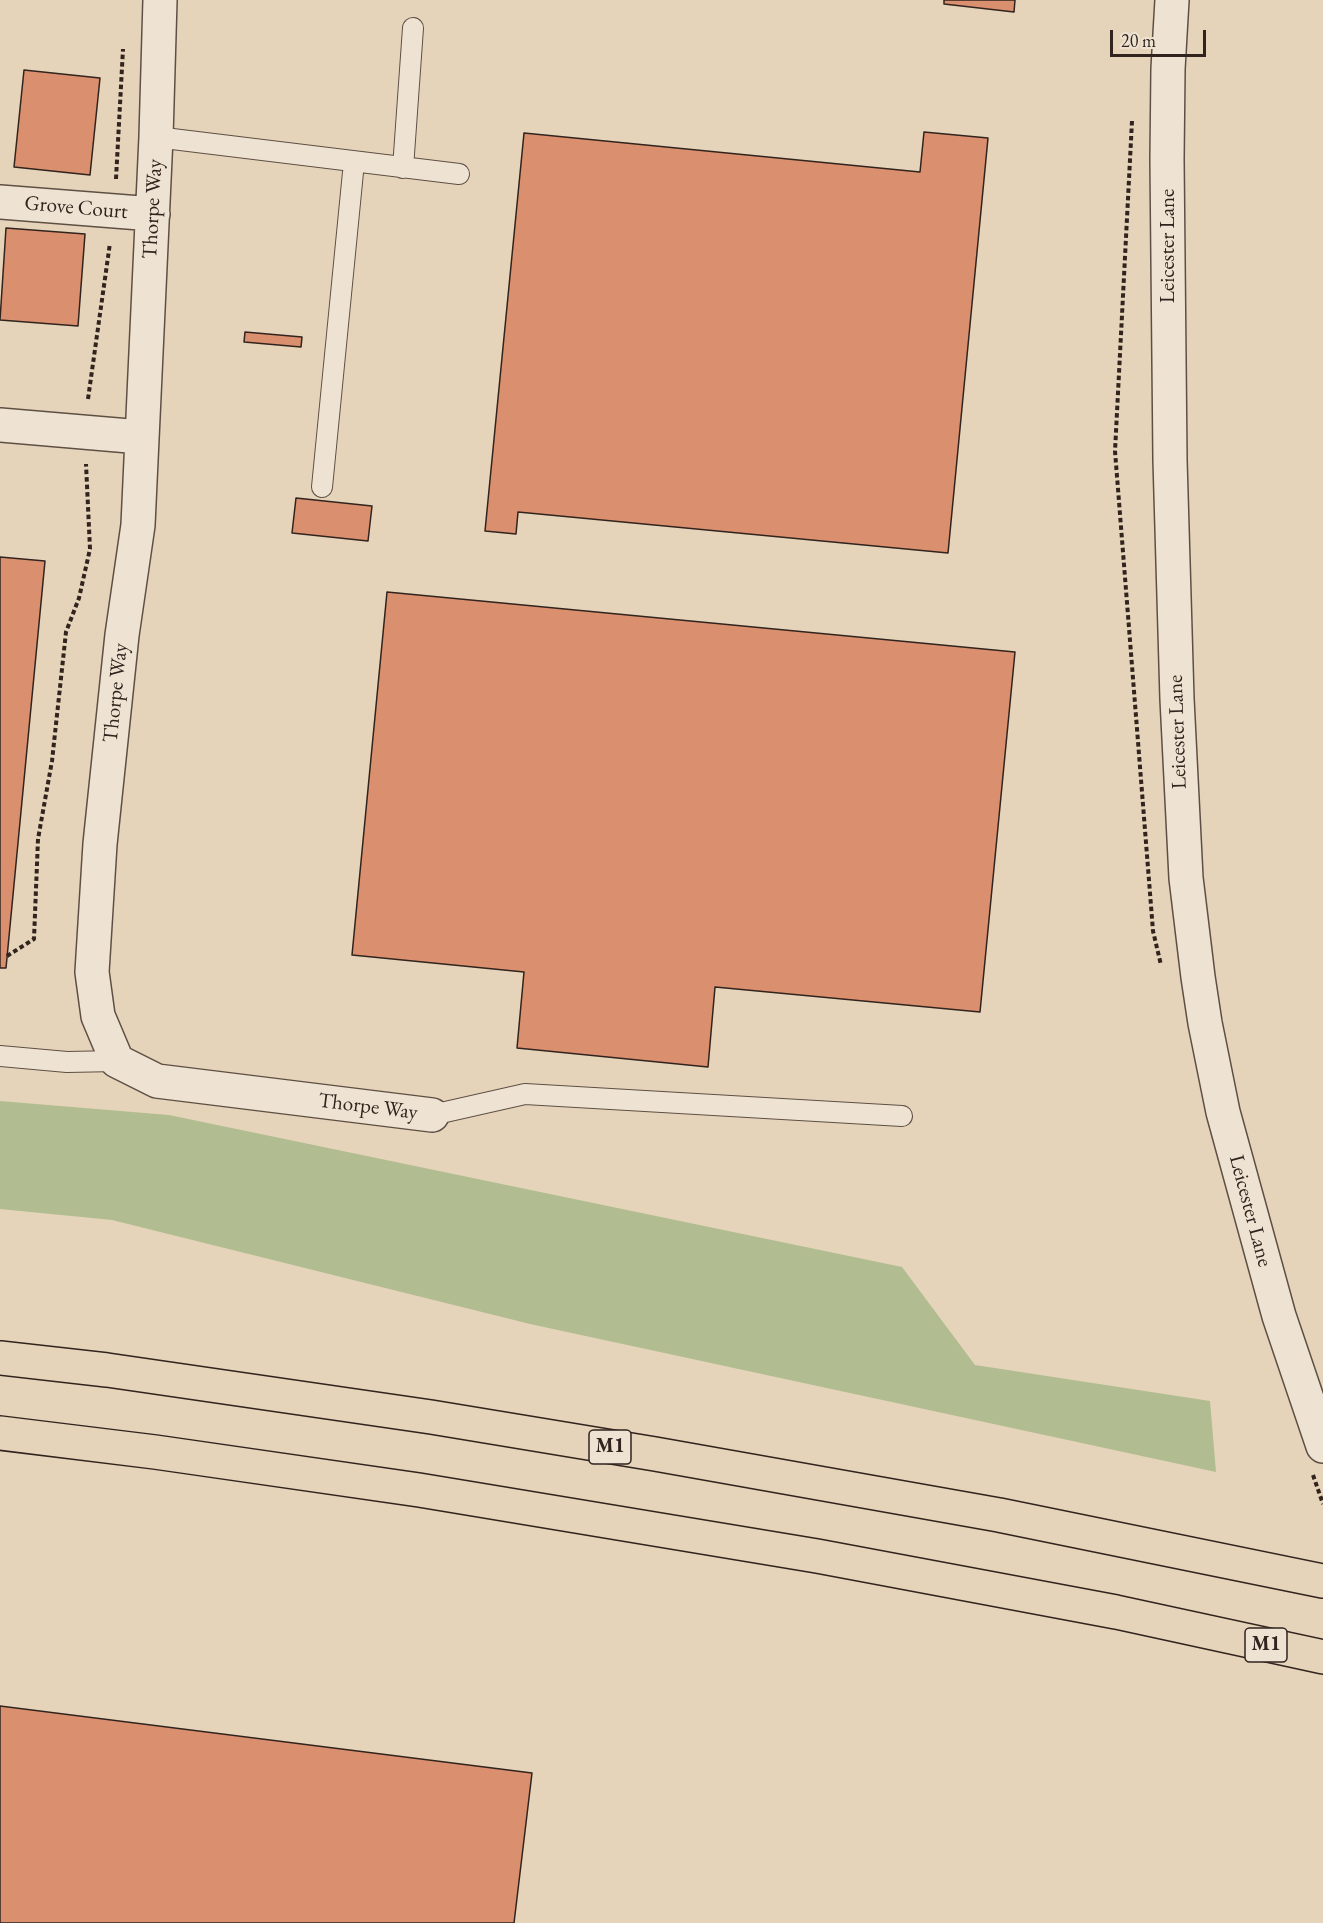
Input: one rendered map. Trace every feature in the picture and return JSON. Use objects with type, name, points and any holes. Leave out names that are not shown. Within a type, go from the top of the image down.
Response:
[{"type":"highway","name":"M1","points":[[0,1358],[107,1370],[431,1417],[655,1454],[999,1515],[1323,1581]]},
{"type":"highway","name":"M1","points":[[0,1433],[155,1452],[501,1503],[817,1556],[1116,1612],[1323,1657]]},
{"type":"street","name":"Thorpe Way","points":[[160,0],[153,214],[138,525],[123,626],[100,844],[92,972],[98,1016],[117,1061],[157,1081],[432,1115]]},
{"type":"street","name":"Leicester Lane","points":[[1172,0],[1167,136],[1170,460],[1177,699],[1186,878],[1205,1023],[1223,1112],[1279,1316],[1323,1446]]},
{"type":"street","name":"Grove Court","points":[[0,202],[153,214]]},
{"type":"street","points":[[0,425],[141,437]]},
{"type":"lane","points":[[404,168],[413,28]]},
{"type":"lane","points":[[156,137],[459,174]]},
{"type":"lane","points":[[322,487],[354,162]]},
{"type":"lane","points":[[0,1056],[67,1062],[117,1061]]},
{"type":"lane","points":[[432,1115],[525,1094],[902,1116]]},
{"type":"path","points":[[7,956],[34,939],[38,839],[52,761],[66,632],[79,598],[90,549],[87,406],[115,210],[123,47]]},
{"type":"green space","points":[[0,1101],[169,1115],[902,1267],[975,1365],[1210,1401],[1216,1472],[530,1324],[112,1220],[0,1209]]},
{"type":"building","points":[[944,0],[1015,0],[1014,12],[944,4]]},
{"type":"building","points":[[24,70],[100,78],[90,175],[14,167]]},
{"type":"building","points":[[924,132],[988,138],[948,553],[518,512],[516,534],[485,531],[524,133],[920,172]]},
{"type":"building","points":[[6,228],[85,234],[78,326],[0,320]]},
{"type":"building","points":[[245,332],[302,337],[301,347],[244,342]]},
{"type":"building","points":[[296,498],[372,506],[368,541],[292,533]]},
{"type":"building","points":[[0,557],[45,561],[6,968],[0,968]]},
{"type":"building","points":[[387,592],[1015,652],[980,1012],[715,987],[708,1067],[517,1048],[524,972],[352,955]]},
{"type":"building","points":[[0,1706],[532,1773],[514,1923],[0,1923]]}]
